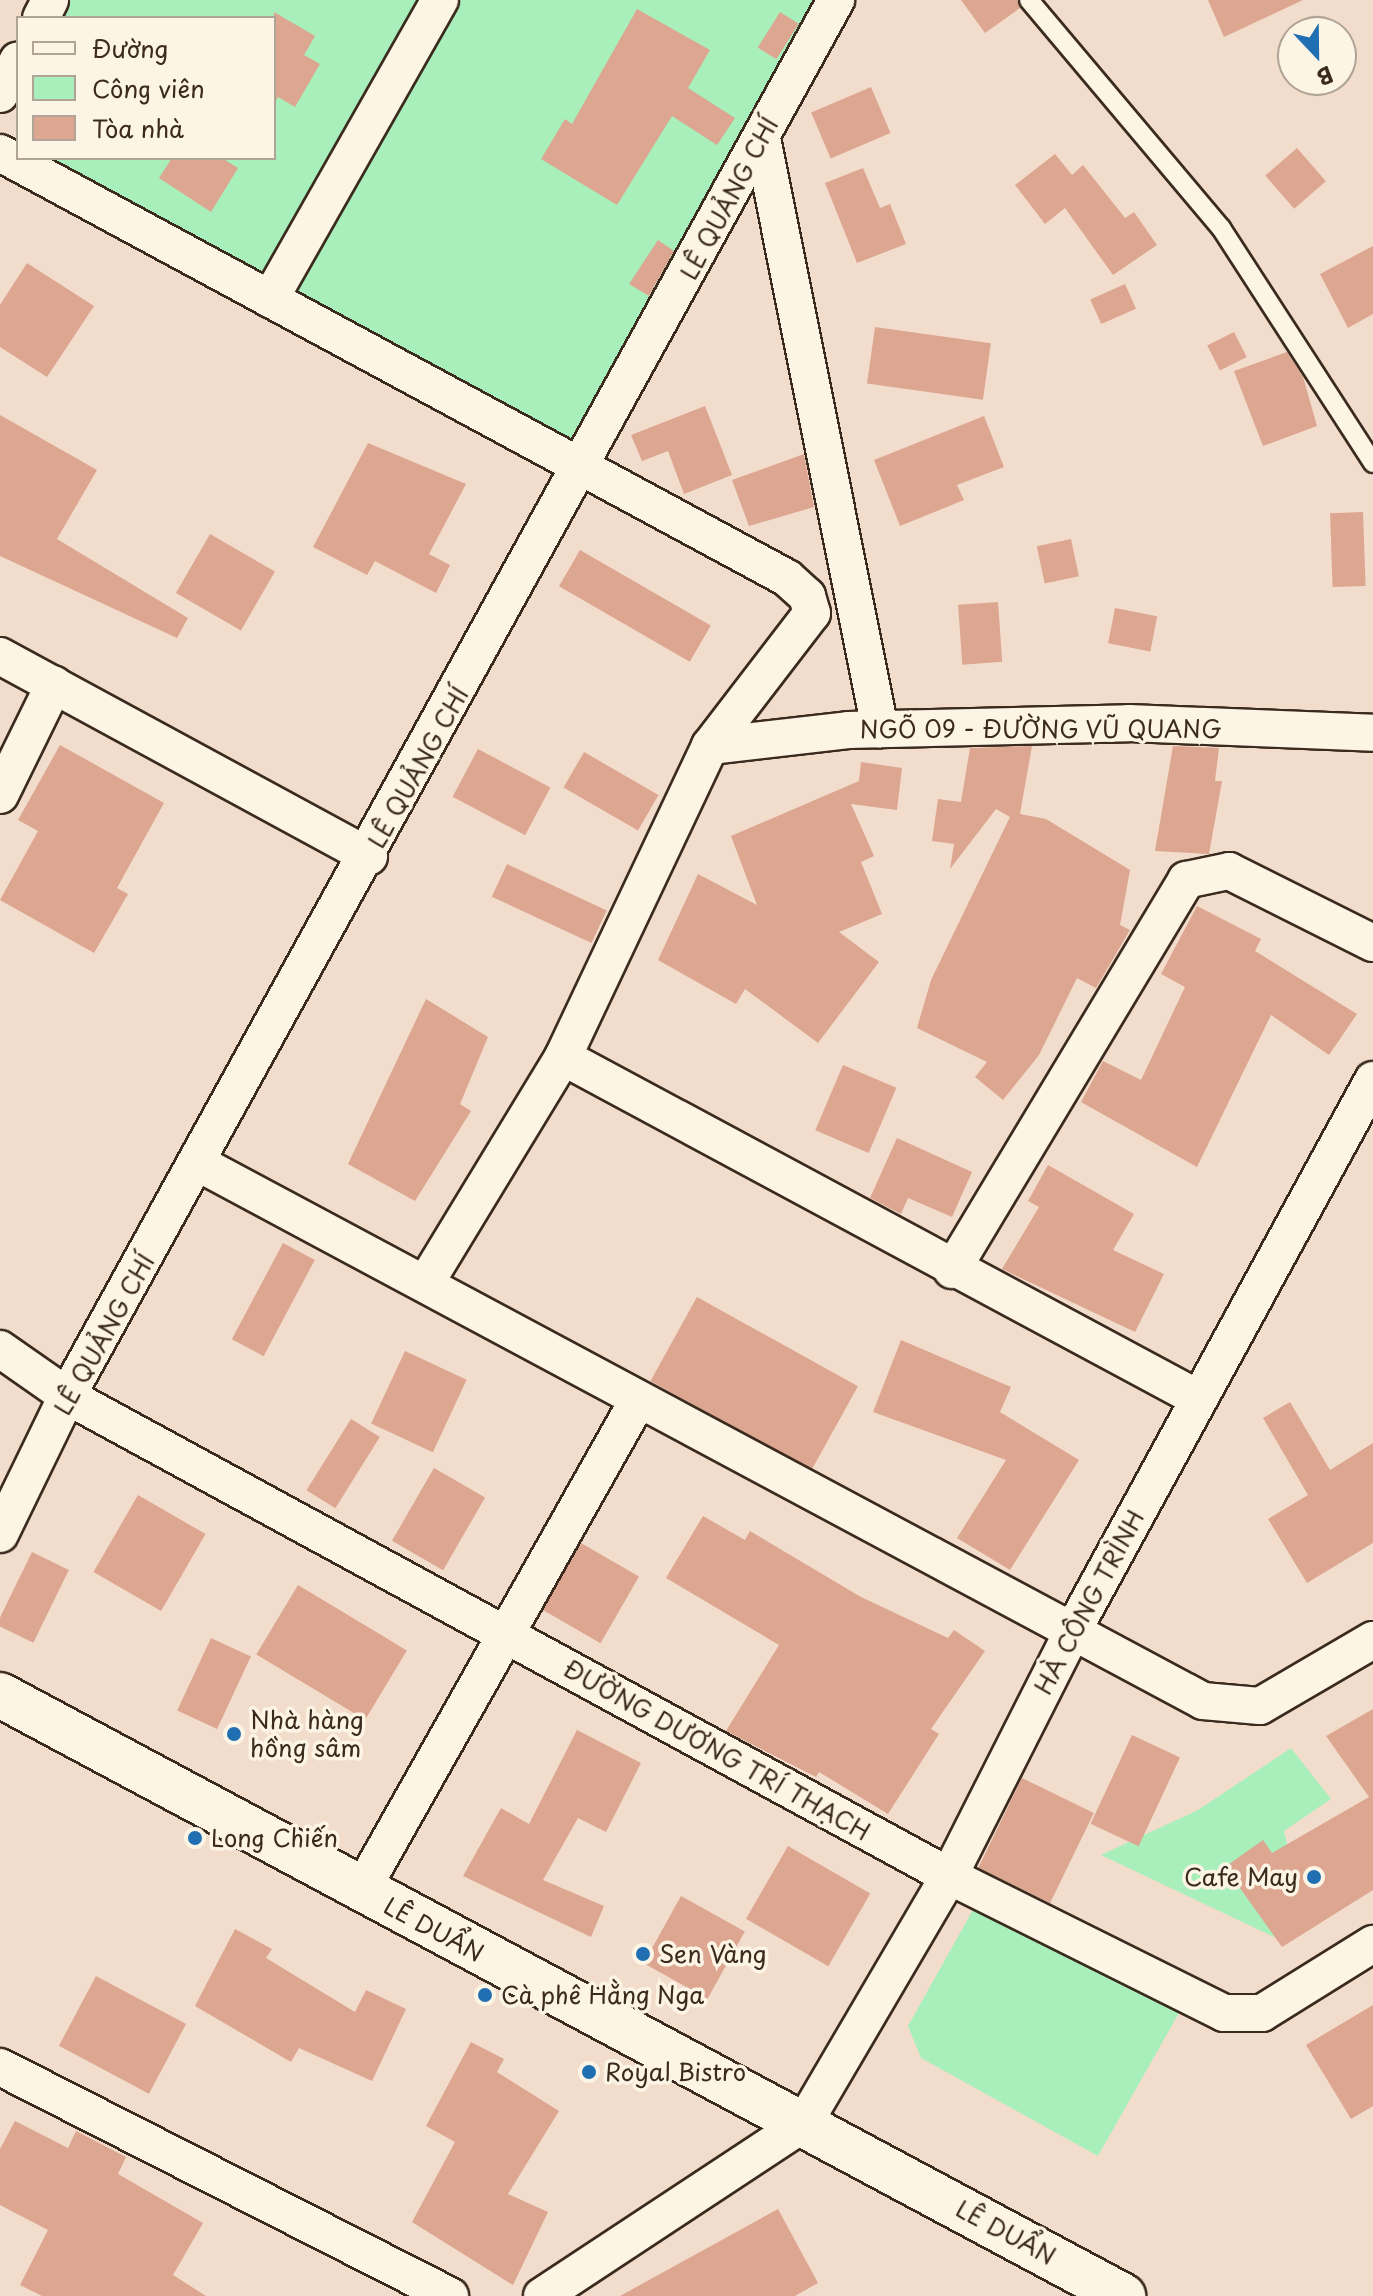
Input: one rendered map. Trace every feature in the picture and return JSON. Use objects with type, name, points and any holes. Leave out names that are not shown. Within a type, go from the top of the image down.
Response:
[{"type":"main road","name":"LÊ DUẨN","points":[[0,1695],[361,1891],[804,2123],[1123,2296]]},
{"type":"main road","points":[[1069,2266],[1104,2296]]},
{"type":"street","points":[[270,299],[440,0]]},
{"type":"street","name":"LÊ QUẢNG CHÍ","points":[[0,1534],[67,1396],[200,1164],[584,468],[836,0]]},
{"type":"street","points":[[0,94],[16,64]]},
{"type":"street","points":[[762,138],[880,729]]},
{"type":"street","points":[[0,153],[787,578],[807,596],[812,613],[710,746],[563,1057],[427,1281]]},
{"type":"street","points":[[0,656],[369,856]]},
{"type":"street","points":[[0,795],[54,685]]},
{"type":"street","name":"NGÕ 09 - ĐƯỜNG VŨ QUANG","points":[[710,746],[880,729],[1129,723],[1373,733]]},
{"type":"street","points":[[952,1270],[1186,880],[1229,871],[1373,943]]},
{"type":"street","points":[[563,1057],[952,1270],[1197,1398]]},
{"type":"street","name":"HÀ CÔNG TRÌNH","points":[[804,2123],[949,1876],[1071,1634],[1373,1080]]},
{"type":"street","points":[[200,1164],[427,1281],[637,1402],[1071,1634],[1203,1701],[1237,1709],[1286,1694],[1373,1640]]},
{"type":"street","name":"ĐƯỜNG DƯƠNG TRÍ THẠCH","points":[[0,1349],[67,1396],[949,1876],[1224,2013],[1262,2013],[1373,1944]]},
{"type":"street","points":[[361,1891],[637,1402]]},
{"type":"street","points":[[0,2067],[450,2296]]},
{"type":"street","points":[[542,2296],[804,2123]]},
{"type":"lane","points":[[1029,0],[1221,228],[1370,448]]},
{"type":"green space","points":[[54,0],[440,0],[277,286],[41,160],[276,160],[276,16],[45,16]]},
{"type":"green space","points":[[447,0],[836,0],[590,457],[288,293]]},
{"type":"green space","points":[[1291,1748],[1331,1799],[1284,1831],[1307,1926],[1274,1937],[1101,1855],[1198,1810]]},
{"type":"green space","points":[[983,1892],[1184,2004],[1098,2156],[921,2058],[908,2026]]},
{"type":"building","points":[[961,0],[1017,0],[1020,8],[985,33]]},
{"type":"building","points":[[1208,0],[1303,0],[1224,37]]},
{"type":"building","points":[[637,9],[710,50],[688,88],[735,118],[717,145],[672,116],[617,205],[541,159],[565,119],[572,124]]},
{"type":"building","points":[[274,12],[315,36],[304,55],[320,64],[295,107],[278,97],[276,100]]},
{"type":"building","points":[[780,12],[799,24],[776,59],[758,48]]},
{"type":"building","points":[[871,87],[891,133],[831,158],[811,112]]},
{"type":"building","points":[[1297,148],[1326,181],[1294,209],[1265,176]]},
{"type":"building","points":[[1055,154],[1072,175],[1083,165],[1125,218],[1134,212],[1157,245],[1113,275],[1065,208],[1045,224],[1015,185]]},
{"type":"building","points":[[171,160],[225,160],[238,168],[211,212],[159,178]]},
{"type":"building","points":[[863,168],[880,208],[890,204],[906,244],[857,263],[825,183]]},
{"type":"building","points":[[658,240],[674,251],[649,296],[629,284]]},
{"type":"building","points":[[1373,246],[1373,314],[1348,328],[1320,274]]},
{"type":"building","points":[[27,263],[94,306],[47,377],[0,347],[0,305]]},
{"type":"building","points":[[1125,284],[1136,309],[1101,324],[1090,299]]},
{"type":"building","points":[[875,327],[991,343],[983,400],[867,383]]},
{"type":"building","points":[[1234,332],[1247,357],[1220,371],[1207,346]]},
{"type":"building","points":[[1287,352],[1303,377],[1317,426],[1263,446],[1234,371]]},
{"type":"building","points":[[705,406],[732,475],[684,494],[668,451],[642,461],[631,435]]},
{"type":"building","points":[[0,415],[97,470],[57,539],[188,618],[177,638],[0,556]]},
{"type":"building","points":[[984,416],[1004,467],[957,485],[964,500],[900,526],[874,460]]},
{"type":"building","points":[[368,443],[466,484],[429,554],[450,565],[436,593],[375,561],[367,575],[313,547]]},
{"type":"building","points":[[804,454],[814,507],[749,526],[732,480]]},
{"type":"building","points":[[1363,512],[1366,586],[1333,587],[1330,513]]},
{"type":"building","points":[[210,534],[275,572],[241,630],[176,593]]},
{"type":"building","points":[[1071,539],[1079,576],[1045,583],[1037,546]]},
{"type":"building","points":[[580,550],[711,626],[690,662],[559,586]]},
{"type":"building","points":[[998,602],[1002,662],[962,665],[958,605]]},
{"type":"building","points":[[1115,608],[1157,616],[1150,652],[1108,643]]},
{"type":"building","points":[[60,745],[164,803],[117,888],[128,894],[94,953],[0,900],[38,831],[18,820]]},
{"type":"building","points":[[1032,746],[1020,814],[1046,819],[1130,870],[1120,925],[1130,930],[1096,988],[1077,978],[1039,1055],[1003,1100],[975,1077],[987,1062],[917,1028],[931,980],[1010,817],[996,809],[950,869],[954,844],[932,841],[938,799],[961,802],[970,748]]},
{"type":"building","points":[[1173,746],[1219,748],[1215,781],[1222,781],[1209,854],[1155,851]]},
{"type":"building","points":[[478,749],[550,787],[525,835],[453,797]]},
{"type":"building","points":[[584,752],[658,795],[638,831],[564,788]]},
{"type":"building","points":[[861,762],[902,768],[897,810],[851,804],[874,856],[861,862],[882,914],[839,932],[879,962],[818,1043],[745,989],[736,1004],[658,960],[698,874],[757,905],[731,836],[859,781]]},
{"type":"building","points":[[507,864],[607,910],[591,943],[492,897]]},
{"type":"building","points":[[1197,906],[1261,939],[1255,951],[1357,1014],[1329,1055],[1271,1015],[1197,1167],[1081,1102],[1103,1061],[1141,1080],[1185,987],[1161,974]]},
{"type":"building","points":[[426,999],[488,1037],[460,1104],[471,1111],[415,1201],[348,1164]]},
{"type":"building","points":[[843,1065],[896,1088],[869,1153],[815,1130]]},
{"type":"building","points":[[897,1138],[972,1172],[952,1217],[908,1198],[901,1214],[870,1198]]},
{"type":"building","points":[[1048,1165],[1134,1214],[1113,1250],[1164,1274],[1135,1332],[1002,1269],[1039,1207],[1028,1201]]},
{"type":"building","points":[[283,1243],[315,1260],[264,1356],[232,1339]]},
{"type":"building","points":[[697,1297],[858,1386],[811,1470],[650,1381]]},
{"type":"building","points":[[901,1340],[1011,1387],[1000,1412],[1079,1460],[1010,1570],[957,1538],[1006,1460],[873,1412]]},
{"type":"building","points":[[405,1351],[467,1380],[433,1452],[371,1424]]},
{"type":"building","points":[[1290,1402],[1330,1470],[1373,1443],[1373,1543],[1307,1583],[1268,1519],[1308,1495],[1263,1418]]},
{"type":"building","points":[[351,1419],[380,1437],[335,1508],[306,1490]]},
{"type":"building","points":[[434,1468],[485,1498],[443,1570],[392,1541]]},
{"type":"building","points":[[138,1495],[206,1534],[161,1611],[94,1572]]},
{"type":"building","points":[[703,1516],[745,1540],[750,1531],[861,1597],[948,1638],[954,1630],[985,1651],[931,1729],[939,1734],[888,1814],[819,1772],[816,1777],[726,1731],[779,1645],[666,1578]]},
{"type":"building","points":[[581,1543],[639,1576],[601,1643],[542,1610]]},
{"type":"building","points":[[32,1552],[69,1570],[33,1643],[0,1627],[0,1618]]},
{"type":"building","points":[[298,1585],[407,1650],[365,1720],[256,1654]]},
{"type":"building","points":[[211,1638],[251,1657],[217,1729],[177,1711]]},
{"type":"building","points":[[1373,1709],[1373,1890],[1282,1947],[1225,1867],[1263,1840],[1272,1853],[1369,1797],[1326,1736]]},
{"type":"building","points":[[577,1730],[641,1763],[606,1832],[578,1818],[543,1880],[604,1906],[591,1937],[463,1876],[501,1808],[529,1824]]},
{"type":"building","points":[[1132,1735],[1180,1757],[1139,1846],[1091,1824]]},
{"type":"building","points":[[1022,1778],[1094,1813],[1050,1903],[978,1868]]},
{"type":"building","points":[[788,1846],[870,1894],[828,1966],[746,1919]]},
{"type":"building","points":[[681,1896],[745,1931],[708,1999],[644,1963]]},
{"type":"building","points":[[235,1929],[272,1949],[266,1958],[355,2012],[366,1990],[406,2009],[372,2081],[299,2048],[291,2062],[195,2006]]},
{"type":"building","points":[[96,1976],[186,2024],[149,2094],[59,2046]]},
{"type":"building","points":[[1373,2005],[1373,2106],[1351,2119],[1306,2045]]},
{"type":"building","points":[[471,2042],[504,2059],[497,2072],[559,2111],[508,2194],[548,2212],[513,2285],[412,2222],[455,2142],[426,2126]]},
{"type":"building","points":[[15,2121],[68,2148],[76,2131],[126,2157],[118,2174],[203,2223],[173,2275],[206,2296],[42,2296],[20,2285],[48,2230],[0,2205],[0,2149]]},
{"type":"building","points":[[778,2209],[818,2283],[795,2296],[620,2296]]},
{"type":"place","name":"Nhà hàng hồng sâm","points":[[234,1734]]},
{"type":"place","name":"Long Chiến","points":[[195,1838]]},
{"type":"place","name":"Cafe May","points":[[1314,1877]]},
{"type":"place","name":"Sen Vàng","points":[[643,1954]]},
{"type":"place","name":"Cà phê Hằng Nga","points":[[485,1995]]},
{"type":"place","name":"Royal Bistro","points":[[589,2072]]}]
